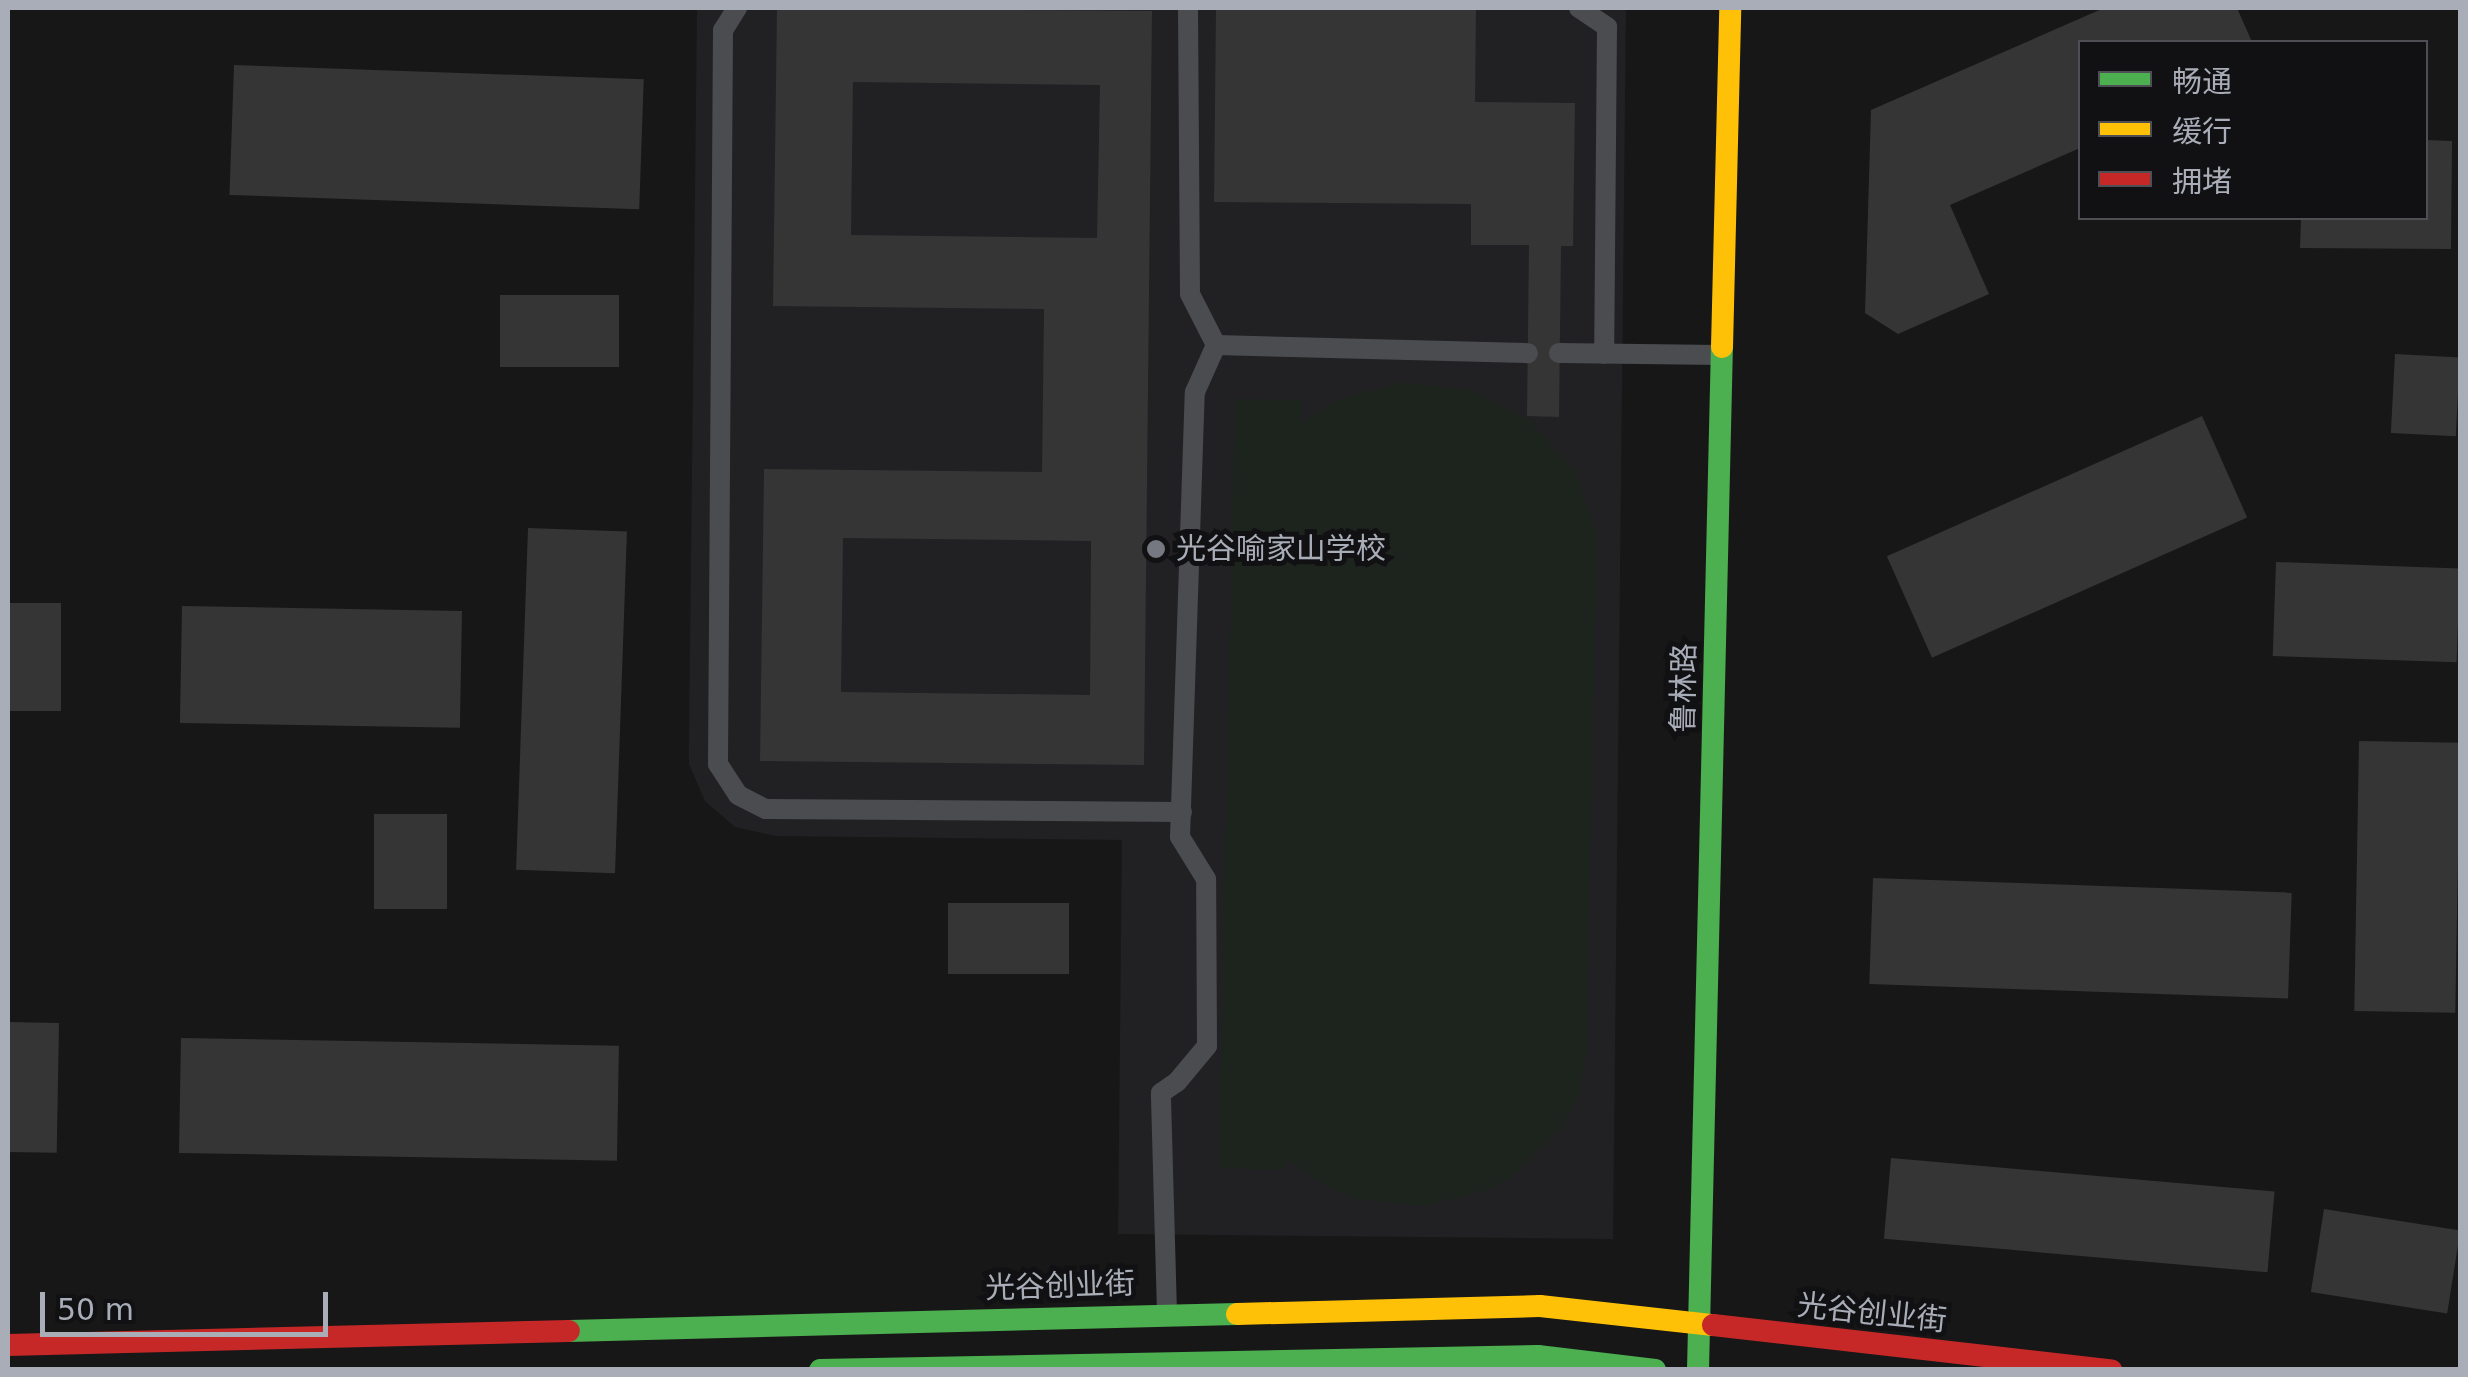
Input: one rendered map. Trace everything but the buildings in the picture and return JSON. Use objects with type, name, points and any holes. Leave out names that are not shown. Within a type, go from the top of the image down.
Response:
[{"type":"main road","name":"鲁林路","points":[[1698,1370],[1730,8]]},
{"type":"main road","name":"光谷创业街","points":[[820,1370],[1540,1306],[2111,1370]]},
{"type":"main road","name":"光谷创业街","points":[[8,1345],[1168,1338],[1538,1356],[1655,1370]]},
{"type":"lane","points":[[737,8],[723,30],[718,764],[738,795],[766,809],[1182,812]]},
{"type":"lane","points":[[1188,8],[1190,294],[1216,344]]},
{"type":"lane","points":[[1579,8],[1607,27],[1604,354]]},
{"type":"lane","points":[[1168,1338],[1161,1093],[1178,1082],[1207,1046],[1206,880],[1180,837],[1195,392],[1216,344]]},
{"type":"lane","points":[[1216,344],[1528,353]]},
{"type":"lane","points":[[1559,353],[1722,355]]},
{"type":"shaded area","name":"光谷喻家山学校","points":[[697,8],[1626,8],[1613,1239],[1118,1234],[1122,840],[775,836],[735,827],[705,801],[689,764]]},
{"type":"shaded area","points":[[1404,382],[1471,390],[1530,421],[1575,471],[1597,535],[1586,1054],[1579,1095],[1563,1124],[1517,1173],[1488,1190],[1423,1206],[1356,1199],[1325,1186],[1286,1158],[1285,1170],[1219,1168],[1235,399],[1302,400],[1302,423],[1339,399]]},
{"type":"traffic: fast","points":[[1698,1370],[1722,347]]},
{"type":"traffic: fast","points":[[569,1331],[1237,1314]]},
{"type":"traffic: fast","points":[[820,1370],[1538,1356],[1655,1370]]},
{"type":"traffic: slow","points":[[1722,347],[1730,8]]},
{"type":"traffic: slow","points":[[1237,1314],[1540,1306],[1713,1325]]},
{"type":"traffic: jam","points":[[1713,1325],[2111,1370]]},
{"type":"traffic: jam","points":[[8,1345],[569,1331]]},
{"type":"place","name":"光谷喻家山学校","points":[[1156,549]]}]
